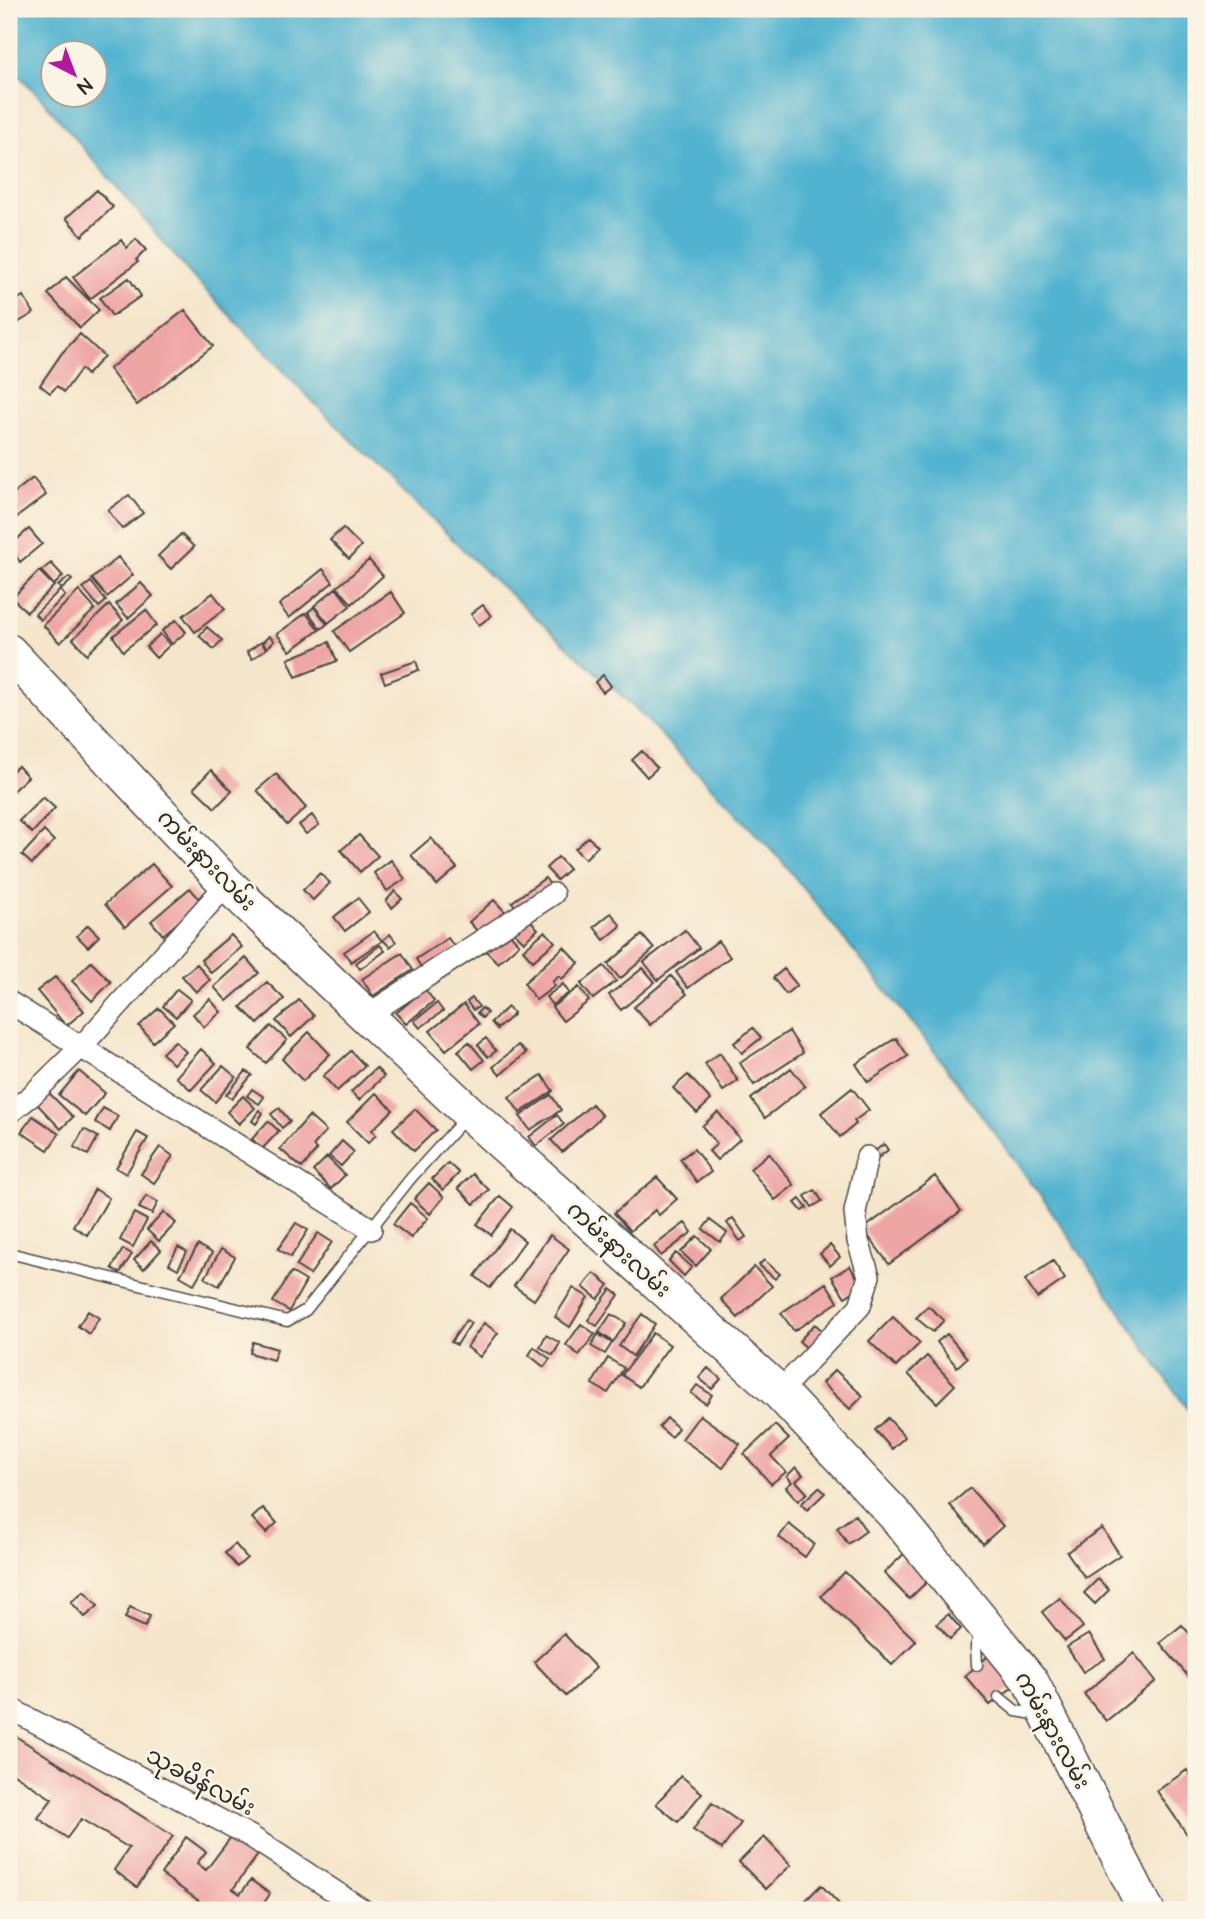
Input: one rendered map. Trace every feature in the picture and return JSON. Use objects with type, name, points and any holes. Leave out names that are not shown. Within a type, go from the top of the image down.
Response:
[{"type":"main road","name":"ကမ်းနားလမ်း","points":[[9,652],[228,884],[469,1114],[779,1392],[896,1516],[1031,1682],[1146,1910]]},
{"type":"street","points":[[9,1113],[31,1096],[82,1046],[228,884]]},
{"type":"street","points":[[366,1016],[552,894]]},
{"type":"street","points":[[9,1002],[371,1229]]},
{"type":"street","points":[[779,1392],[860,1307],[869,1276],[858,1241],[855,1212],[867,1157]]},
{"type":"street","name":"သုခမိန်လမ်း","points":[[9,1708],[250,1836],[363,1910]]},
{"type":"lane","points":[[9,1253],[287,1321],[306,1310],[411,1178],[469,1114]]},
{"type":"lane","points":[[977,1665],[976,1646],[984,1624]]},
{"type":"lane","points":[[999,1697],[1016,1711],[1048,1716]]},
{"type":"water","points":[[9,9],[1196,9],[1196,1422],[1046,1203],[931,1047],[781,860],[635,708],[489,575],[325,414],[193,277],[49,108],[108,108],[108,38],[38,38],[38,95],[9,65]]},
{"type":"building","points":[[97,190],[113,207],[82,236],[66,218]]},
{"type":"building","points":[[136,239],[146,250],[136,260],[138,262],[90,299],[73,277],[121,240],[127,248]]},
{"type":"building","points":[[66,277],[99,310],[80,328],[48,294]]},
{"type":"building","points":[[129,278],[141,296],[112,316],[100,298]]},
{"type":"building","points":[[23,296],[34,313],[14,325],[9,316],[9,305]]},
{"type":"building","points":[[185,310],[213,346],[137,405],[109,369]]},
{"type":"building","points":[[80,334],[104,356],[87,375],[81,369],[64,392],[57,386],[50,393],[40,385],[62,353]]},
{"type":"building","points":[[33,478],[46,495],[12,521],[9,516],[9,497]]},
{"type":"building","points":[[129,495],[143,513],[122,529],[108,510]]},
{"type":"building","points":[[343,528],[361,546],[349,559],[330,540]]},
{"type":"building","points":[[29,529],[42,544],[20,562],[9,546]]},
{"type":"building","points":[[181,534],[194,547],[171,569],[158,556]]},
{"type":"building","points":[[118,557],[133,575],[107,597],[92,579]]},
{"type":"building","points":[[369,560],[383,576],[352,604],[337,587]]},
{"type":"building","points":[[51,563],[63,576],[54,585],[41,571]]},
{"type":"building","points":[[323,569],[333,582],[289,618],[279,605]]},
{"type":"building","points":[[39,571],[54,586],[27,612],[12,598]]},
{"type":"building","points":[[69,577],[72,580],[62,589],[58,586]]},
{"type":"building","points":[[91,582],[106,601],[99,607],[83,588]]},
{"type":"building","points":[[141,583],[153,596],[128,618],[116,604]]},
{"type":"building","points":[[336,588],[350,606],[328,623],[314,606]]},
{"type":"building","points":[[60,590],[65,596],[40,620],[35,614]]},
{"type":"building","points":[[79,591],[95,609],[60,643],[43,625]]},
{"type":"building","points":[[391,592],[405,613],[349,652],[334,631]]},
{"type":"building","points":[[213,593],[225,609],[195,632],[183,616]]},
{"type":"building","points":[[109,605],[123,620],[87,654],[73,639]]},
{"type":"building","points":[[483,605],[491,616],[479,625],[471,614]]},
{"type":"building","points":[[314,607],[327,624],[321,629],[308,612]]},
{"type":"building","points":[[146,610],[157,625],[123,651],[113,636]]},
{"type":"building","points":[[306,613],[319,630],[290,651],[277,634]]},
{"type":"building","points":[[176,620],[186,632],[172,644],[162,631]]},
{"type":"building","points":[[207,627],[222,640],[214,649],[199,636]]},
{"type":"building","points":[[160,634],[170,645],[156,658],[146,647]]},
{"type":"building","points":[[269,636],[274,641],[267,648],[262,643]]},
{"type":"building","points":[[261,642],[266,649],[252,659],[247,652]]},
{"type":"building","points":[[329,642],[337,661],[296,677],[288,659]]},
{"type":"building","points":[[416,661],[419,670],[385,683],[381,673]]},
{"type":"building","points":[[603,675],[611,686],[603,692],[595,682]]},
{"type":"building","points":[[642,751],[657,768],[647,777],[632,760]]},
{"type":"building","points":[[18,766],[28,777],[9,794],[9,774]]},
{"type":"building","points":[[211,770],[232,791],[215,808],[194,788]]},
{"type":"building","points":[[276,774],[306,808],[287,825],[257,790]]},
{"type":"building","points":[[43,797],[55,808],[32,833],[19,821]]},
{"type":"building","points":[[312,815],[319,825],[306,834],[299,825]]},
{"type":"building","points":[[44,831],[54,841],[32,864],[22,855]]},
{"type":"building","points":[[359,835],[378,856],[360,872],[341,850]]},
{"type":"building","points":[[588,837],[598,846],[585,859],[575,849]]},
{"type":"building","points":[[431,838],[457,868],[437,885],[411,855]]},
{"type":"building","points":[[558,857],[569,869],[557,880],[546,868]]},
{"type":"building","points":[[391,860],[405,879],[387,891],[374,873]]},
{"type":"building","points":[[152,864],[172,886],[125,927],[105,904]]},
{"type":"building","points":[[320,873],[330,883],[313,900],[303,890]]},
{"type":"building","points":[[545,878],[552,887],[519,912],[512,902]]},
{"type":"building","points":[[190,888],[202,902],[163,935],[151,921]]},
{"type":"building","points":[[395,891],[402,899],[392,908],[386,901]]},
{"type":"building","points":[[358,898],[369,912],[345,931],[334,917]]},
{"type":"building","points":[[494,900],[508,915],[483,937],[469,922]]},
{"type":"building","points":[[611,913],[621,926],[604,940],[594,927]]},
{"type":"building","points":[[528,918],[538,929],[524,942],[513,931]]},
{"type":"building","points":[[88,925],[99,936],[88,947],[77,936]]},
{"type":"building","points":[[685,930],[699,948],[658,980],[644,962]]},
{"type":"building","points":[[374,931],[382,941],[351,962],[344,952]]},
{"type":"building","points":[[507,931],[519,944],[498,963],[485,950]]},
{"type":"building","points":[[545,931],[555,942],[533,961],[523,950]]},
{"type":"building","points":[[390,934],[396,942],[390,947],[383,940]]},
{"type":"building","points":[[9,935],[16,940],[9,951]]},
{"type":"building","points":[[231,935],[242,947],[211,973],[201,960]]},
{"type":"building","points":[[642,935],[654,949],[620,979],[608,964]]},
{"type":"building","points":[[448,938],[457,951],[424,972],[416,959]]},
{"type":"building","points":[[718,941],[730,957],[688,988],[676,972]]},
{"type":"building","points":[[380,945],[385,951],[360,969],[356,963]]},
{"type":"building","points":[[564,947],[579,963],[562,979],[559,976],[552,982],[555,986],[536,1000],[524,983]]},
{"type":"building","points":[[402,953],[413,970],[373,996],[362,979]]},
{"type":"building","points":[[246,958],[259,973],[227,1001],[214,987]]},
{"type":"building","points":[[91,962],[111,982],[92,1001],[72,981]]},
{"type":"building","points":[[197,964],[210,980],[196,992],[182,976]]},
{"type":"building","points":[[604,966],[616,981],[593,999],[581,984]]},
{"type":"building","points":[[643,968],[655,982],[621,1010],[609,995]]},
{"type":"building","points":[[784,969],[797,985],[786,994],[773,978]]},
{"type":"building","points":[[671,976],[687,994],[650,1025],[634,1007]]},
{"type":"building","points":[[55,977],[84,1011],[66,1026],[37,991]]},
{"type":"building","points":[[267,982],[284,999],[258,1024],[241,1007]]},
{"type":"building","points":[[563,984],[569,993],[552,1005],[546,997]]},
{"type":"building","points":[[579,987],[589,1001],[563,1021],[552,1007]]},
{"type":"building","points":[[177,989],[191,1000],[176,1017],[163,1006]]},
{"type":"building","points":[[425,989],[434,1001],[406,1024],[396,1013]]},
{"type":"building","points":[[472,998],[479,1007],[473,1010],[467,1002]]},
{"type":"building","points":[[210,999],[221,1012],[204,1027],[193,1014]]},
{"type":"building","points":[[299,1000],[314,1016],[291,1037],[276,1021]]},
{"type":"building","points":[[437,1003],[443,1011],[420,1028],[414,1021]]},
{"type":"building","points":[[464,1004],[479,1024],[446,1050],[430,1031]]},
{"type":"building","points":[[508,1007],[514,1014],[497,1029],[491,1022]]},
{"type":"building","points":[[159,1008],[174,1023],[153,1042],[139,1026]]},
{"type":"building","points":[[482,1008],[487,1013],[482,1018],[477,1013]]},
{"type":"building","points":[[271,1026],[287,1040],[266,1063],[250,1049]]},
{"type":"building","points":[[753,1028],[761,1038],[742,1053],[734,1043]]},
{"type":"building","points":[[789,1031],[803,1053],[754,1085],[740,1063]]},
{"type":"building","points":[[309,1032],[330,1054],[303,1081],[282,1059]]},
{"type":"building","points":[[486,1038],[496,1051],[488,1057],[478,1045]]},
{"type":"building","points":[[896,1038],[908,1056],[868,1082],[856,1064]]},
{"type":"building","points":[[175,1041],[186,1052],[173,1064],[162,1053]]},
{"type":"building","points":[[469,1042],[484,1060],[473,1069],[458,1051]]},
{"type":"building","points":[[518,1045],[526,1053],[500,1075],[493,1067]]},
{"type":"building","points":[[201,1049],[216,1063],[191,1090],[176,1077]]},
{"type":"building","points":[[351,1051],[365,1066],[337,1091],[323,1076]]},
{"type":"building","points":[[720,1053],[738,1081],[723,1091],[705,1064]]},
{"type":"building","points":[[223,1066],[236,1077],[215,1102],[201,1090]]},
{"type":"building","points":[[376,1068],[384,1076],[359,1100],[351,1092]]},
{"type":"building","points":[[791,1068],[805,1086],[765,1118],[751,1099]]},
{"type":"building","points":[[79,1071],[105,1093],[85,1116],[59,1095]]},
{"type":"building","points":[[246,1071],[252,1075],[232,1099],[226,1095]]},
{"type":"building","points":[[542,1075],[553,1091],[520,1113],[509,1097]]},
{"type":"building","points":[[688,1075],[711,1100],[697,1113],[673,1088]]},
{"type":"building","points":[[852,1088],[869,1110],[854,1121],[856,1124],[840,1137],[821,1113]]},
{"type":"building","points":[[252,1089],[264,1097],[259,1104],[247,1096]]},
{"type":"building","points":[[49,1093],[73,1117],[61,1129],[37,1104]]},
{"type":"building","points":[[376,1093],[393,1110],[372,1130],[376,1135],[368,1143],[347,1122]]},
{"type":"building","points":[[551,1095],[561,1110],[530,1130],[520,1116]]},
{"type":"building","points":[[243,1096],[255,1108],[239,1124],[227,1112]]},
{"type":"building","points":[[592,1104],[602,1116],[562,1152],[551,1140]]},
{"type":"building","points":[[103,1108],[118,1116],[110,1131],[95,1122]]},
{"type":"building","points":[[279,1108],[290,1121],[282,1128],[271,1114]]},
{"type":"building","points":[[415,1109],[436,1130],[414,1151],[393,1129]]},
{"type":"building","points":[[259,1110],[263,1113],[256,1124],[252,1121]]},
{"type":"building","points":[[718,1112],[740,1139],[717,1160],[709,1151],[717,1144],[702,1126]]},
{"type":"building","points":[[557,1115],[564,1124],[536,1146],[529,1137]]},
{"type":"building","points":[[33,1116],[59,1134],[48,1150],[21,1132]]},
{"type":"building","points":[[309,1116],[326,1131],[313,1146],[317,1150],[302,1168],[280,1149]]},
{"type":"building","points":[[268,1121],[279,1131],[262,1149],[252,1139]]},
{"type":"building","points":[[84,1129],[98,1137],[88,1155],[74,1147]]},
{"type":"building","points":[[137,1132],[148,1138],[126,1174],[116,1168]]},
{"type":"building","points":[[342,1141],[354,1152],[341,1166],[329,1156]]},
{"type":"building","points":[[884,1144],[888,1150],[878,1158],[874,1152]]},
{"type":"building","points":[[160,1147],[173,1156],[154,1183],[141,1174]]},
{"type":"building","points":[[694,1149],[711,1172],[697,1182],[680,1159]]},
{"type":"building","points":[[769,1153],[794,1185],[775,1200],[750,1169]]},
{"type":"building","points":[[327,1157],[345,1175],[331,1189],[313,1171]]},
{"type":"building","points":[[448,1163],[459,1173],[443,1190],[432,1179]]},
{"type":"building","points":[[473,1174],[489,1190],[474,1204],[458,1188]]},
{"type":"building","points":[[935,1176],[961,1211],[889,1264],[863,1229]]},
{"type":"building","points":[[657,1177],[677,1199],[659,1215],[655,1210],[630,1231],[614,1213]]},
{"type":"building","points":[[429,1183],[444,1197],[430,1214],[414,1199]]},
{"type":"building","points":[[95,1189],[109,1198],[87,1235],[73,1226]]},
{"type":"building","points":[[815,1190],[822,1201],[812,1207],[805,1196]]},
{"type":"building","points":[[146,1196],[158,1202],[152,1214],[139,1208]]},
{"type":"building","points":[[500,1196],[513,1207],[491,1235],[477,1224]]},
{"type":"building","points":[[800,1199],[807,1208],[802,1211],[795,1203]]},
{"type":"building","points":[[410,1203],[428,1218],[411,1238],[393,1224]]},
{"type":"building","points":[[164,1212],[176,1223],[159,1241],[147,1230]]},
{"type":"building","points":[[134,1213],[147,1220],[133,1247],[120,1240]]},
{"type":"building","points":[[733,1218],[746,1237],[740,1241],[727,1223]]},
{"type":"building","points":[[710,1220],[727,1233],[720,1242],[703,1229]]},
{"type":"building","points":[[296,1223],[308,1230],[291,1257],[278,1249]]},
{"type":"building","points":[[685,1223],[692,1232],[661,1256],[654,1246]]},
{"type":"building","points":[[510,1229],[525,1241],[490,1288],[475,1276]]},
{"type":"building","points":[[318,1233],[332,1242],[310,1275],[296,1266]]},
{"type":"building","points":[[550,1235],[569,1249],[534,1300],[514,1286]]},
{"type":"building","points":[[697,1236],[711,1249],[696,1266],[681,1252]]},
{"type":"building","points":[[151,1241],[161,1250],[144,1269],[134,1260]]},
{"type":"building","points":[[198,1245],[212,1253],[194,1284],[180,1276]]},
{"type":"building","points":[[830,1245],[840,1257],[830,1266],[820,1254]]},
{"type":"building","points":[[178,1247],[187,1252],[178,1269],[169,1264]]},
{"type":"building","points":[[123,1249],[132,1254],[120,1273],[112,1268]]},
{"type":"building","points":[[221,1249],[235,1257],[219,1286],[205,1278]]},
{"type":"building","points":[[676,1253],[692,1267],[684,1276],[669,1261]]},
{"type":"building","points":[[764,1260],[780,1274],[775,1279],[759,1265]]},
{"type":"building","points":[[1053,1261],[1065,1279],[1037,1298],[1025,1280]]},
{"type":"building","points":[[850,1266],[862,1286],[845,1297],[832,1277]]},
{"type":"building","points":[[754,1267],[772,1286],[738,1318],[721,1299]]},
{"type":"building","points":[[291,1272],[306,1281],[289,1311],[273,1302]]},
{"type":"building","points":[[594,1273],[609,1285],[598,1299],[583,1287]]},
{"type":"building","points":[[826,1283],[838,1302],[794,1331],[781,1313]]},
{"type":"building","points":[[573,1288],[588,1297],[570,1327],[555,1317]]},
{"type":"building","points":[[611,1289],[619,1295],[597,1326],[588,1320]]},
{"type":"building","points":[[928,1306],[944,1320],[933,1332],[916,1318]]},
{"type":"building","points":[[88,1311],[99,1318],[89,1334],[78,1326]]},
{"type":"building","points":[[611,1314],[626,1323],[613,1342],[599,1332]]},
{"type":"building","points":[[642,1314],[655,1324],[633,1356],[619,1346]]},
{"type":"building","points":[[893,1317],[920,1343],[896,1367],[869,1341]]},
{"type":"building","points":[[466,1320],[471,1323],[457,1345],[451,1342]]},
{"type":"building","points":[[484,1323],[498,1333],[480,1357],[467,1347]]},
{"type":"building","points":[[581,1324],[595,1334],[579,1355],[566,1345]]},
{"type":"building","points":[[815,1324],[827,1335],[811,1352],[799,1341]]},
{"type":"building","points":[[653,1333],[670,1345],[639,1387],[622,1375]]},
{"type":"building","points":[[598,1334],[612,1343],[605,1354],[591,1346]]},
{"type":"building","points":[[947,1334],[967,1358],[957,1367],[937,1342]]},
{"type":"building","points":[[546,1335],[560,1343],[553,1355],[540,1347]]},
{"type":"building","points":[[253,1342],[277,1349],[273,1360],[250,1353]]},
{"type":"building","points":[[534,1347],[550,1359],[544,1367],[529,1355]]},
{"type":"building","points":[[927,1356],[955,1385],[937,1403],[908,1374]]},
{"type":"building","points":[[608,1358],[624,1368],[608,1393],[592,1384]]},
{"type":"building","points":[[708,1368],[721,1379],[712,1389],[699,1378]]},
{"type":"building","points":[[835,1370],[863,1396],[850,1409],[822,1383]]},
{"type":"building","points":[[697,1385],[712,1395],[706,1404],[691,1393]]},
{"type":"building","points":[[700,1415],[740,1444],[723,1468],[682,1439]]},
{"type":"building","points":[[667,1418],[678,1428],[671,1437],[659,1427]]},
{"type":"building","points":[[888,1418],[905,1437],[892,1449],[875,1430]]},
{"type":"building","points":[[775,1425],[789,1439],[771,1456],[786,1472],[771,1484],[744,1454]]},
{"type":"building","points":[[796,1467],[803,1475],[796,1481],[807,1493],[798,1501],[786,1487],[792,1482],[787,1476]]},
{"type":"building","points":[[819,1487],[825,1493],[807,1510],[801,1504]]},
{"type":"building","points":[[970,1488],[1003,1526],[983,1544],[950,1505]]},
{"type":"building","points":[[263,1508],[277,1523],[266,1533],[252,1518]]},
{"type":"building","points":[[855,1515],[866,1531],[848,1544],[837,1528]]},
{"type":"building","points":[[789,1524],[814,1544],[805,1557],[779,1537]]},
{"type":"building","points":[[1102,1528],[1120,1555],[1085,1578],[1067,1552]]},
{"type":"building","points":[[235,1544],[247,1558],[237,1567],[225,1553]]},
{"type":"building","points":[[909,1549],[934,1575],[909,1599],[884,1573]]},
{"type":"building","points":[[845,1572],[916,1641],[892,1665],[821,1596]]},
{"type":"building","points":[[1098,1579],[1109,1590],[1095,1604],[1084,1593]]},
{"type":"building","points":[[84,1591],[98,1606],[85,1617],[71,1602]]},
{"type":"building","points":[[1060,1598],[1083,1627],[1065,1641],[1042,1612]]},
{"type":"building","points":[[130,1607],[150,1616],[145,1627],[125,1618]]},
{"type":"building","points":[[948,1614],[961,1629],[950,1639],[937,1624]]},
{"type":"building","points":[[1182,1625],[1196,1641],[1196,1669],[1188,1676],[1160,1643]]},
{"type":"building","points":[[564,1634],[596,1668],[566,1696],[534,1662]]},
{"type":"building","points":[[1089,1634],[1105,1659],[1083,1672],[1067,1647]]},
{"type":"building","points":[[994,1651],[1019,1682],[990,1705],[965,1676]]},
{"type":"building","points":[[1134,1653],[1156,1681],[1106,1721],[1084,1694]]},
{"type":"building","points":[[9,1732],[173,1836],[137,1887],[114,1870],[129,1848],[81,1819],[67,1838],[38,1818],[52,1799],[14,1774],[9,1781]]},
{"type":"building","points":[[1187,1770],[1196,1783],[1196,1847],[1157,1791]]},
{"type":"building","points":[[681,1776],[702,1793],[678,1822],[656,1804]]},
{"type":"building","points":[[712,1803],[741,1823],[722,1849],[693,1830]]},
{"type":"building","points":[[234,1833],[260,1852],[233,1889],[240,1894],[251,1880],[270,1894],[259,1910],[212,1910],[161,1874],[186,1837],[206,1852],[197,1863],[206,1870]]},
{"type":"building","points":[[764,1837],[791,1865],[766,1889],[739,1862]]},
{"type":"building","points":[[821,1885],[839,1904],[833,1910],[804,1910],[800,1906]]}]
